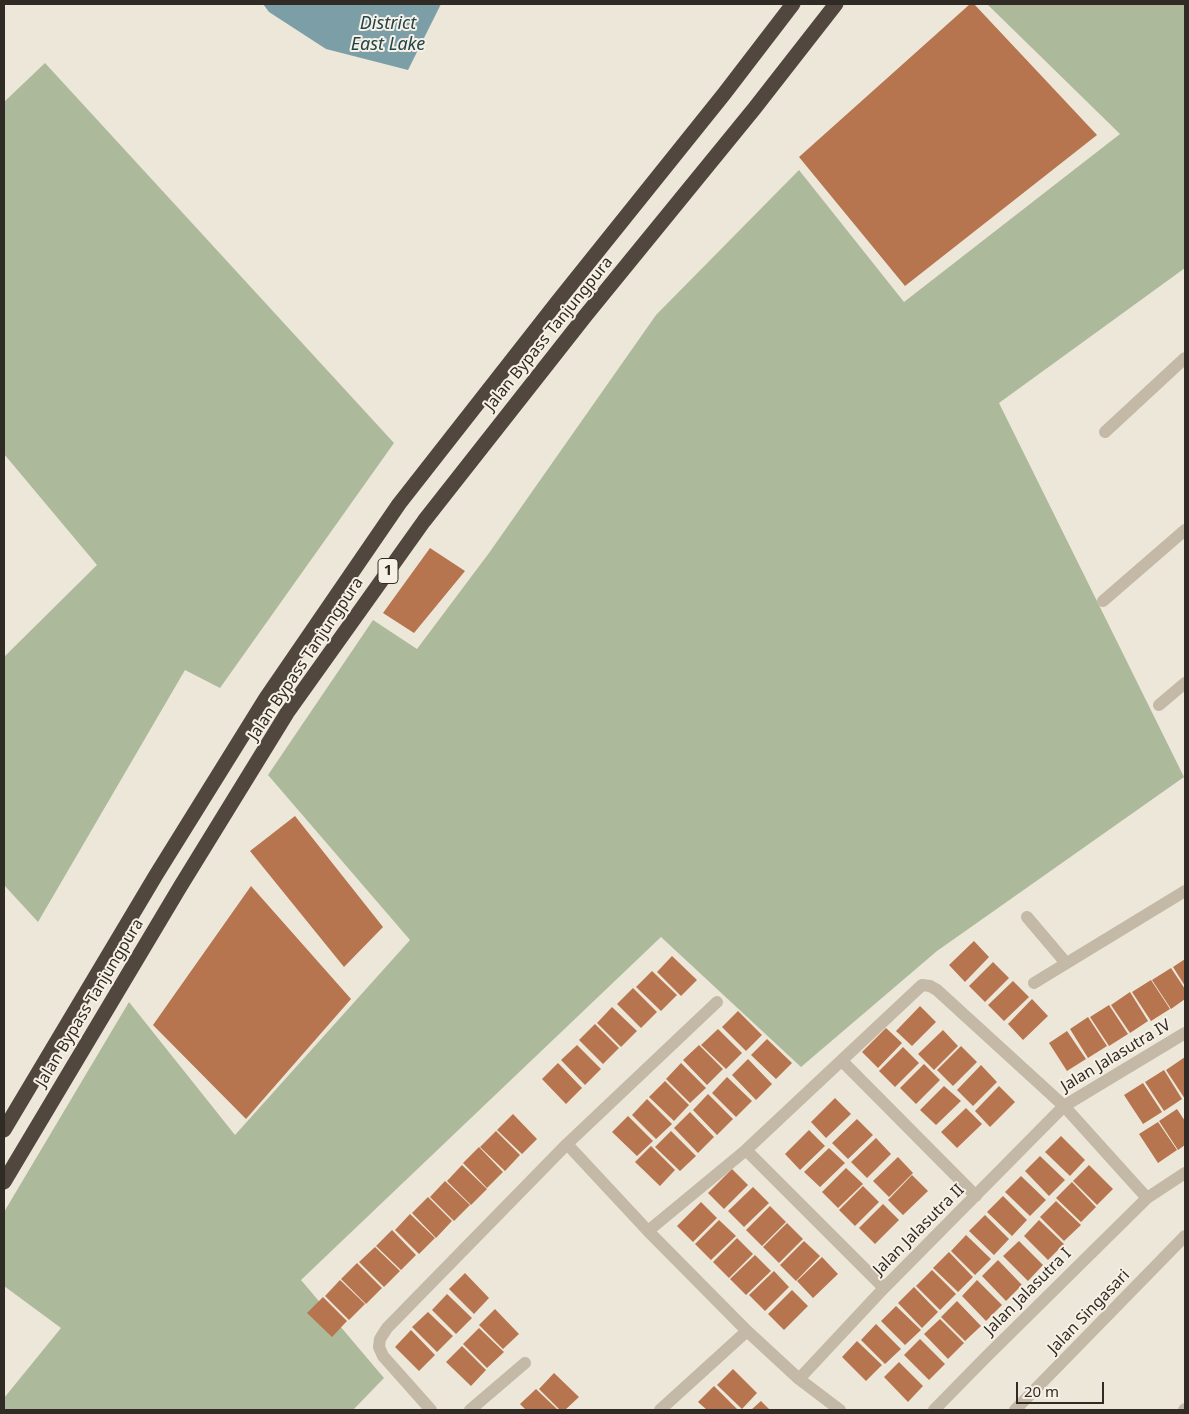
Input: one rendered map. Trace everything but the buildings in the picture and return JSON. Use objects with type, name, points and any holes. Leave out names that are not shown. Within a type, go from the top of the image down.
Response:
[{"type":"highway","name":"Jalan Bypass Tanjungpura","points":[[4,1130],[266,698],[393,512],[539,324],[724,94],[793,4]]},
{"type":"highway","name":"Jalan Bypass Tanjungpura","points":[[4,1182],[180,887],[287,713],[424,520],[586,315],[760,102],[836,4]]},
{"type":"street","points":[[1105,432],[1185,358]]},
{"type":"street","points":[[1103,602],[1185,530]]},
{"type":"street","points":[[1159,705],[1185,683]]},
{"type":"street","points":[[1034,983],[1185,891]]},
{"type":"street","points":[[1027,917],[1066,963]]},
{"type":"street","points":[[648,1231],[746,1150],[922,985],[937,990],[1064,1106],[1147,1198]]},
{"type":"street","points":[[431,1410],[383,1356],[379,1347],[380,1339],[387,1328],[567,1144],[717,1002]]},
{"type":"street","name":"Jalan Jalasutra IV","points":[[1064,1106],[1185,1033]]},
{"type":"street","points":[[842,1061],[976,1196]]},
{"type":"street","name":"Jalan Jalasutra II","points":[[799,1379],[884,1288],[1064,1106]]},
{"type":"street","points":[[567,1144],[648,1231],[746,1330],[799,1379],[836,1409]]},
{"type":"street","points":[[746,1150],[884,1288]]},
{"type":"street","name":"Jalan Jalasutra I","points":[[934,1410],[1147,1198],[1185,1173]]},
{"type":"street","name":"Jalan Singasari","points":[[1015,1410],[1185,1236]]},
{"type":"street","points":[[660,1410],[746,1330]]},
{"type":"street","points":[[470,1410],[525,1362]]},
{"type":"green space","points":[[987,4],[1185,4],[1185,268],[999,403],[1184,777],[937,951],[801,1067],[661,937],[301,1280],[384,1378],[353,1410],[4,1410],[4,1398],[61,1328],[4,1286],[4,1212],[129,1002],[235,1135],[410,940],[268,775],[373,620],[417,649],[489,553],[656,315],[799,170],[904,302],[1120,134]]},
{"type":"green space","points":[[45,63],[394,443],[220,688],[185,670],[38,922],[4,885],[4,657],[97,565],[4,454],[4,102]]},
{"type":"water","name":"District East Lake","points":[[263,4],[441,4],[408,70],[326,49],[269,12]]}]
